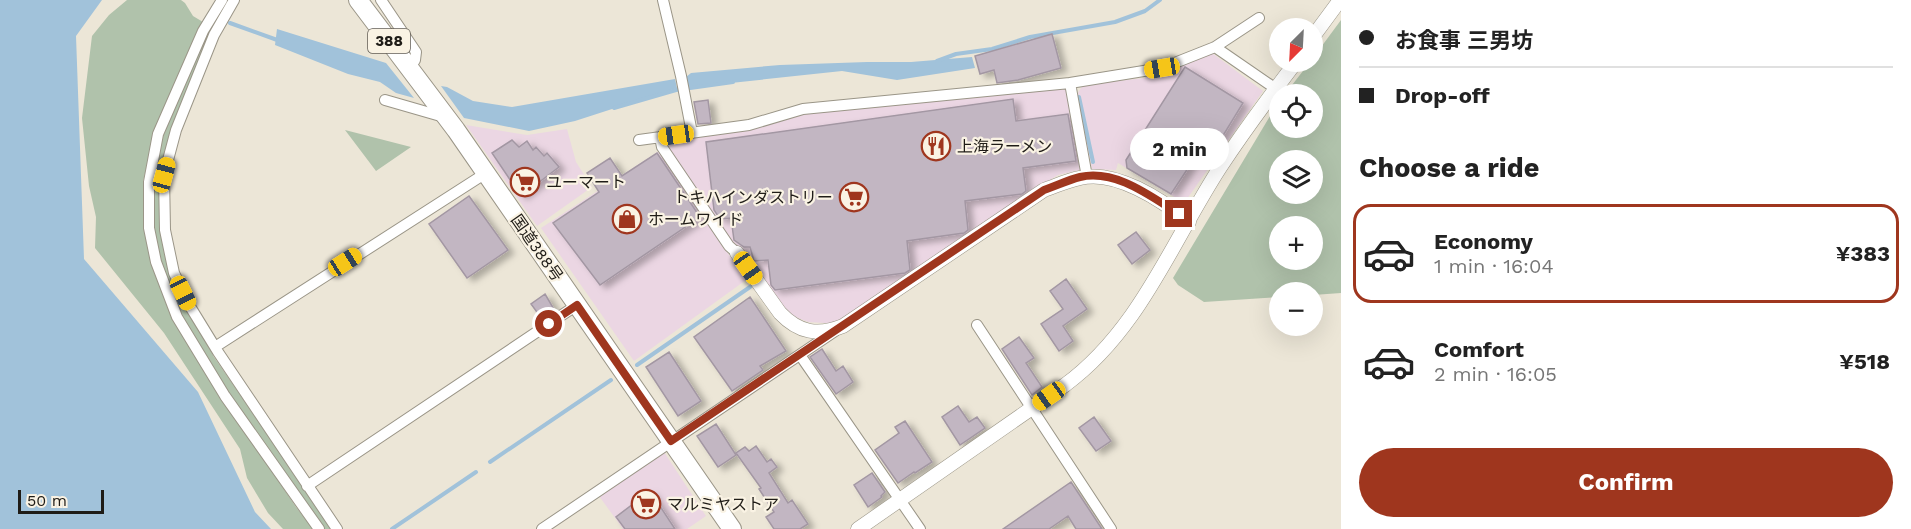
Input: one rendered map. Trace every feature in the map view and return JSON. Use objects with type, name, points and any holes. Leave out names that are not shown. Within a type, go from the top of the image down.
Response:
[{"type":"highway","name":"国道388号","points":[[358,0],[415,74],[486,173],[732,529]]},
{"type":"street","points":[[222,0],[203,31],[158,134],[149,182],[149,228],[156,262],[177,317],[225,396],[319,529]]},
{"type":"street","points":[[234,0],[214,35],[176,130],[164,175],[165,230],[174,273],[191,309],[337,529]]},
{"type":"street","points":[[381,0],[416,52],[415,74]]},
{"type":"street","points":[[663,0],[692,133]]},
{"type":"street","points":[[1323,23],[1340,0]]},
{"type":"street","points":[[639,140],[749,125],[803,109],[1070,83],[1162,68],[1215,47],[1259,18]]},
{"type":"street","points":[[1215,47],[1269,84]]},
{"type":"street","points":[[1070,83],[1087,177]]},
{"type":"street","points":[[858,529],[1033,408],[1093,362],[1116,337],[1148,291],[1221,167],[1269,99]]},
{"type":"street","points":[[385,100],[442,111]]},
{"type":"street","points":[[660,137],[662,147],[729,246],[737,253],[780,314],[797,327],[815,332],[831,331],[843,326]]},
{"type":"street","points":[[215,347],[486,173]]},
{"type":"street","points":[[542,529],[1044,190],[1081,177],[1114,177],[1148,195],[1189,222]]},
{"type":"street","points":[[307,486],[577,305]]},
{"type":"street","points":[[976,325],[1111,529]]},
{"type":"street","points":[[800,355],[920,529]]},
{"type":"shaded area","points":[[1212,53],[1263,91],[1187,199],[1181,201],[1118,163],[1116,170],[1092,169],[1076,96],[1083,85],[1144,78]]},
{"type":"shaded area","name":"トキハインダストリー","points":[[1062,85],[1067,89],[1083,164],[1080,170],[1058,175],[1040,186],[841,324],[808,322],[788,314],[737,250],[668,148],[673,139],[795,115]]},
{"type":"shaded area","points":[[466,125],[527,135],[567,129],[576,162],[592,187],[537,226]]},
{"type":"shaded area","points":[[659,151],[746,280],[634,361],[541,228]]},
{"type":"shaded area","points":[[664,452],[706,516],[687,529],[623,529],[599,496]]},
{"type":"green space","points":[[127,0],[181,0],[193,16],[203,22],[153,137],[143,182],[143,224],[151,263],[217,390],[313,529],[283,529],[268,513],[247,478],[240,449],[164,333],[95,248],[96,217],[89,186],[82,118],[92,36],[109,15]]},
{"type":"green space","points":[[228,0],[163,172],[161,226],[180,292],[214,357],[333,529],[322,529],[228,396],[179,314],[151,229],[152,183],[161,133],[206,32]]},
{"type":"green space","points":[[1341,20],[1341,293],[1323,294],[1323,282],[1269,282],[1269,298],[1204,302],[1178,285],[1173,278],[1269,118],[1269,138],[1323,138],[1323,84],[1293,84],[1302,72],[1323,72],[1323,44]]},
{"type":"green space","points":[[345,130],[411,147],[376,171]]},
{"type":"water","points":[[0,0],[102,0],[76,36],[84,259],[198,392],[255,512],[271,529],[0,529]]},
{"type":"water","points":[[277,29],[386,63],[414,98],[396,93],[380,82],[348,74],[275,45]]},
{"type":"water","points":[[972,57],[975,68],[897,80],[842,71],[693,87],[688,86],[686,77],[691,73],[780,65],[911,62]]},
{"type":"water","points":[[675,79],[677,88],[575,121],[529,131],[464,118],[441,86],[473,101],[512,107]]},
{"type":"building","points":[[1052,34],[1061,68],[1018,80],[997,83],[994,70],[980,74],[975,56]]},
{"type":"building","points":[[1185,67],[1243,103],[1205,165],[1194,159],[1171,194],[1127,168],[1126,160]]},
{"type":"building","name":"トキハインダストリー","points":[[1013,99],[1016,121],[1068,114],[1076,161],[1023,168],[1026,191],[1022,194],[965,201],[968,230],[964,233],[907,241],[910,270],[905,273],[775,290],[771,285],[768,260],[754,261],[750,247],[744,247],[734,240],[731,218],[720,219],[714,210],[706,142]]},
{"type":"building","points":[[708,100],[711,123],[698,124],[694,102]]},
{"type":"building","name":"ユーマート","points":[[512,140],[519,147],[527,141],[533,150],[536,147],[544,156],[547,153],[559,167],[521,196],[492,153]]},
{"type":"building","name":"ホームワイド","points":[[657,153],[700,217],[600,285],[553,223],[599,192],[587,173],[610,158],[622,176]]},
{"type":"building","points":[[469,196],[508,250],[467,278],[429,224]]},
{"type":"building","points":[[1136,232],[1150,250],[1132,264],[1118,245]]},
{"type":"building","points":[[1066,279],[1087,309],[1063,326],[1073,341],[1059,351],[1041,324],[1063,309],[1050,291]]},
{"type":"building","points":[[545,294],[555,311],[542,319],[531,304]]},
{"type":"building","points":[[750,297],[786,351],[760,366],[763,370],[732,391],[694,337]]},
{"type":"building","points":[[1019,337],[1034,358],[1026,363],[1042,387],[1032,395],[1002,349]]},
{"type":"building","points":[[822,349],[836,371],[843,366],[853,382],[836,394],[810,357]]},
{"type":"building","points":[[669,352],[701,401],[678,416],[646,367]]},
{"type":"building","points":[[958,406],[969,422],[977,417],[985,428],[960,445],[942,417]]},
{"type":"building","points":[[1094,417],[1111,441],[1096,451],[1079,428]]},
{"type":"building","points":[[905,421],[932,462],[898,483],[875,450],[899,433],[895,427]]},
{"type":"building","points":[[716,424],[736,455],[718,467],[697,436]]},
{"type":"building","points":[[756,446],[767,462],[771,459],[777,467],[769,473],[788,503],[792,500],[808,524],[800,529],[774,529],[766,517],[774,512],[759,489],[761,488],[736,453],[745,447],[749,451]]},
{"type":"building","points":[[872,473],[885,492],[868,507],[854,485]]},
{"type":"building","points":[[1071,482],[1102,529],[1076,529],[1068,516],[1049,529],[1003,529]]},
{"type":"building","name":"マルミヤストア","points":[[650,491],[675,529],[625,529],[616,517]]},
{"type":"waterway","points":[[937,61],[956,54],[992,49],[1030,37],[1115,22],[1145,11],[1160,0]]},
{"type":"waterway","points":[[230,23],[280,41]]},
{"type":"waterway","points":[[614,108],[676,90],[733,82]]},
{"type":"waterway","points":[[1079,97],[1093,162]]},
{"type":"waterway","points":[[637,365],[750,287]]},
{"type":"waterway","points":[[490,462],[611,380]]},
{"type":"waterway","points":[[392,529],[476,472]]},
{"type":"place","name":"上海ラーメン","points":[[936,146]]},
{"type":"place","name":"ユーマート","points":[[525,182]]},
{"type":"place","name":"トキハインダストリー","points":[[854,197]]},
{"type":"place","name":"ホームワイド","points":[[627,219]]},
{"type":"place","name":"マルミヤストア","points":[[646,504]]},
{"type":"route","points":[[549,324],[577,305],[671,441],[1044,190],[1081,177],[1114,177],[1179,214]]}]
